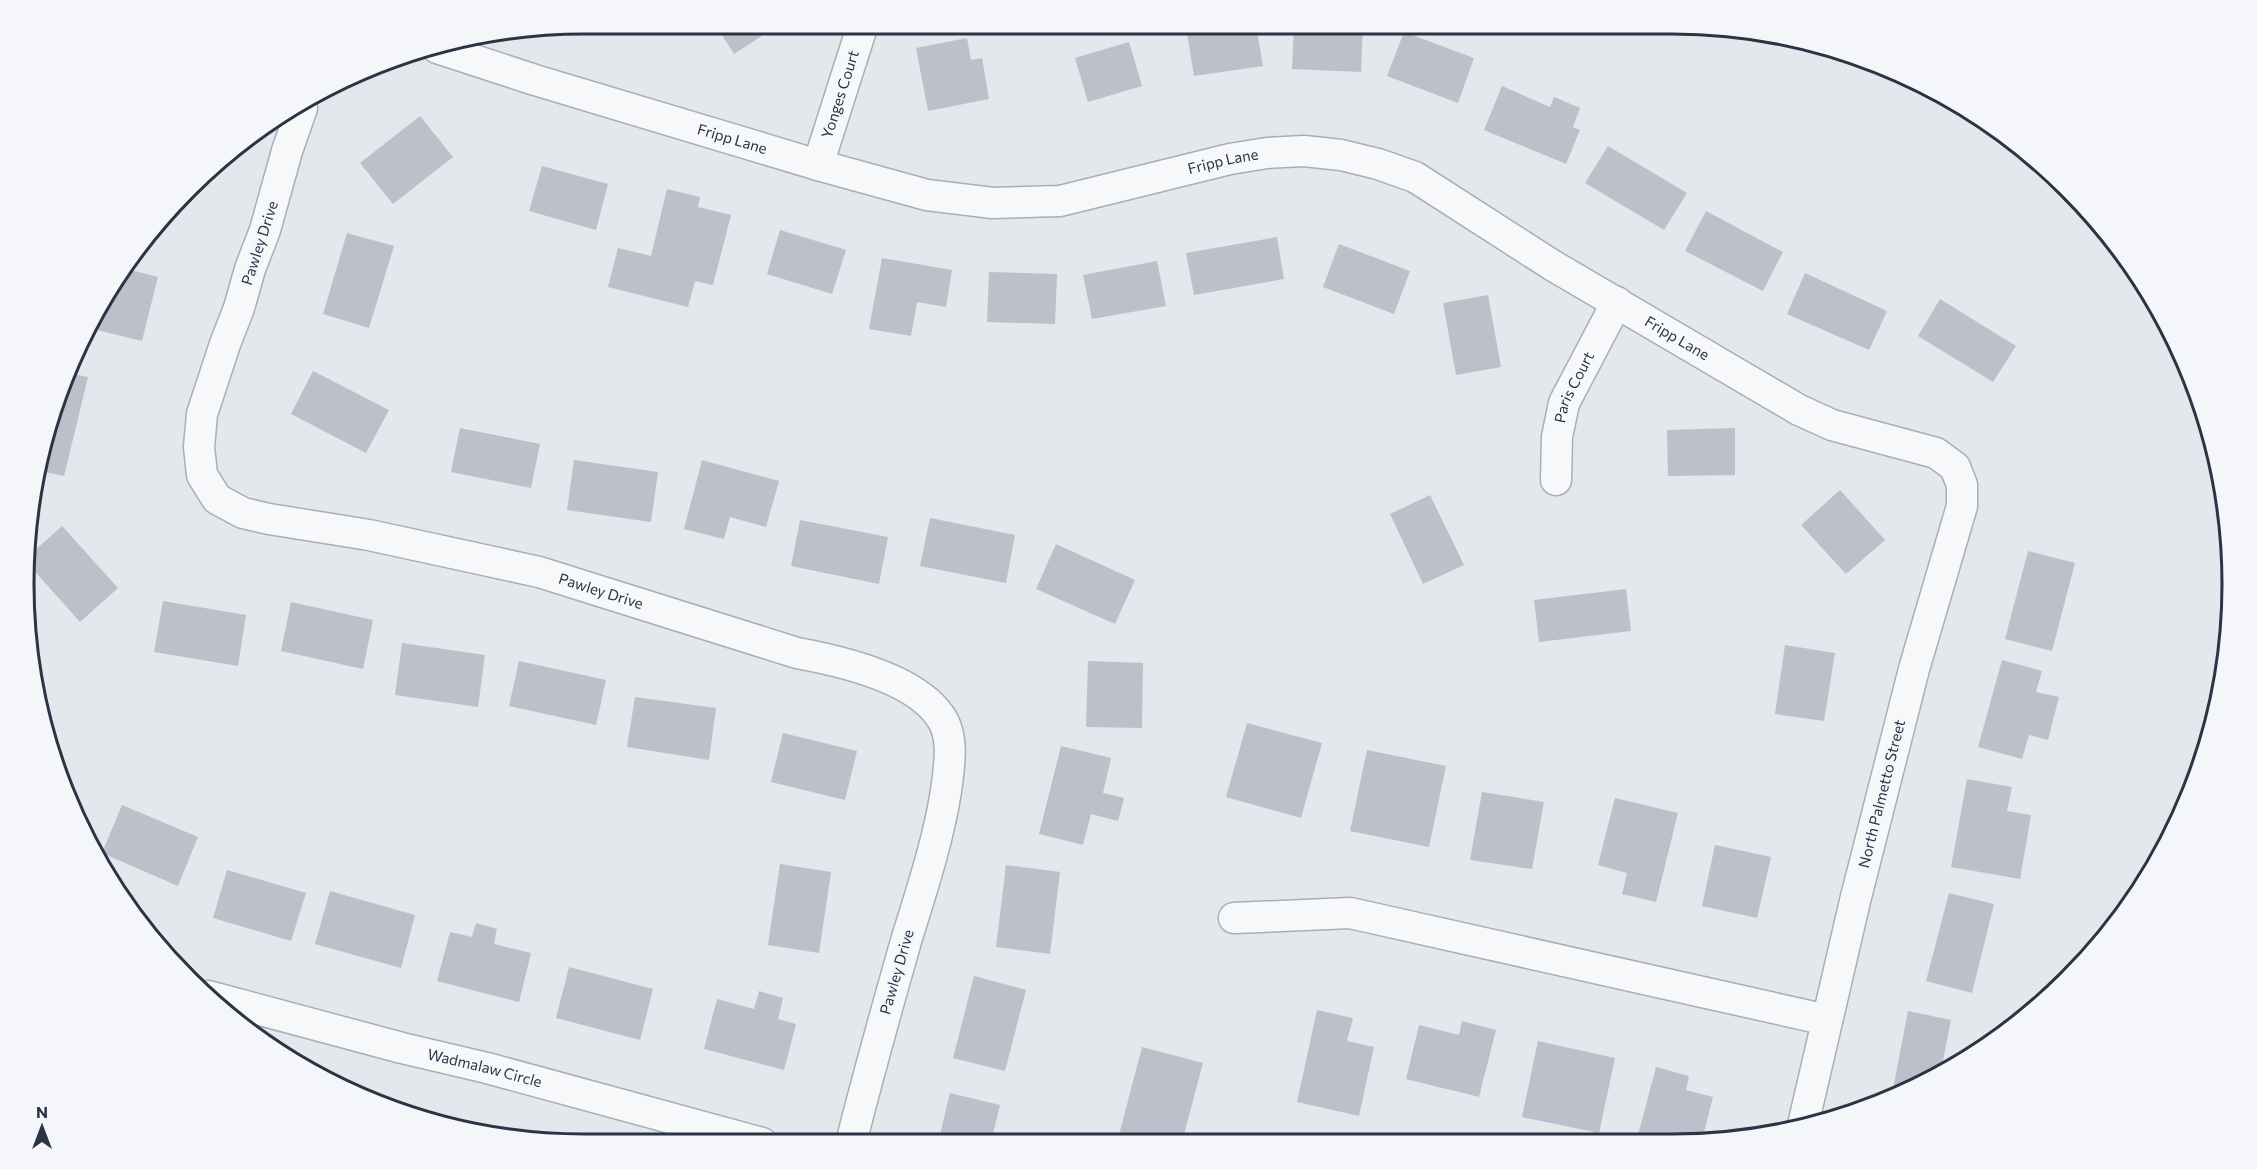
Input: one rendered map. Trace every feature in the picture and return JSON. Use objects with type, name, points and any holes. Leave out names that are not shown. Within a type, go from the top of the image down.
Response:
[{"type":"street","name":"Yonges Court","points":[[818,165],[860,34]]},
{"type":"street","name":"Fripp Lane","points":[[448,52],[818,165],[927,195],[993,203],[1060,201],[1230,159],[1267,153],[1304,151],[1341,155],[1378,164],[1415,177],[1552,265],[1799,410],[1832,425],[1936,453],[1954,467]]},
{"type":"street","name":"Pawley Drive","points":[[300,114],[265,230],[202,414],[199,447],[202,475],[217,500],[243,513],[269,519],[369,535],[539,572],[797,653],[834,660],[901,684],[927,700],[942,718],[949,739],[946,792],[931,857],[875,1048],[853,1134]]},
{"type":"street","name":"Paris Court","points":[[1556,480],[1557,437],[1564,403],[1617,302]]},
{"type":"street","name":"North Palmetto Street","points":[[1805,1118],[1858,890],[1914,669],[1962,506],[1962,484],[1954,467]]},
{"type":"street","points":[[1234,918],[1350,913],[1827,1020]]},
{"type":"street","name":"Wadmalaw Circle","points":[[225,1001],[402,1048],[487,1068],[729,1134]]},
{"type":"building","points":[[721,34],[765,34],[734,54]]},
{"type":"building","points":[[1187,34],[1258,34],[1263,66],[1194,76]]},
{"type":"building","points":[[1294,34],[1363,34],[1361,72],[1292,69]]},
{"type":"building","points":[[1403,34],[1409,34],[1474,58],[1458,103],[1387,76]]},
{"type":"building","points":[[967,38],[971,60],[982,58],[989,99],[928,111],[916,48]]},
{"type":"building","points":[[1129,42],[1142,86],[1088,102],[1075,58]]},
{"type":"building","points":[[1502,86],[1550,107],[1554,97],[1580,108],[1573,127],[1580,130],[1566,164],[1484,130]]},
{"type":"building","points":[[420,116],[453,157],[393,204],[360,163]]},
{"type":"building","points":[[1608,146],[1687,193],[1664,230],[1585,183]]},
{"type":"building","points":[[542,166],[608,184],[596,230],[529,211]]},
{"type":"building","points":[[667,189],[700,197],[698,207],[731,215],[713,285],[695,281],[688,307],[608,287],[618,248],[651,256]]},
{"type":"building","points":[[1706,211],[1783,252],[1763,291],[1685,251]]},
{"type":"building","points":[[780,230],[846,250],[832,294],[767,274]]},
{"type":"building","points":[[347,233],[394,246],[369,328],[323,314]]},
{"type":"building","points":[[1277,237],[1284,279],[1194,295],[1186,253]]},
{"type":"building","points":[[1339,244],[1410,271],[1394,314],[1323,287]]},
{"type":"building","points":[[882,258],[952,270],[946,307],[917,302],[911,336],[869,329]]},
{"type":"building","points":[[1157,261],[1166,306],[1092,319],[1083,275]]},
{"type":"building","points":[[133,271],[158,277],[142,341],[97,330]]},
{"type":"building","points":[[989,272],[1057,274],[1055,324],[987,322]]},
{"type":"building","points":[[1805,273],[1887,311],[1869,350],[1787,314]]},
{"type":"building","points":[[1488,295],[1501,367],[1456,375],[1443,303]]},
{"type":"building","points":[[1940,299],[2016,346],[1993,382],[1918,336]]},
{"type":"building","points":[[313,371],[389,410],[366,453],[291,414]]},
{"type":"building","points":[[76,375],[88,377],[64,476],[46,472],[53,442]]},
{"type":"building","points":[[460,428],[540,444],[531,488],[451,472]]},
{"type":"building","points":[[1735,428],[1735,475],[1668,476],[1667,430]]},
{"type":"building","points":[[574,460],[658,472],[651,522],[567,510]]},
{"type":"building","points":[[702,460],[779,481],[766,527],[730,517],[724,539],[684,529]]},
{"type":"building","points":[[1840,490],[1885,540],[1846,574],[1801,525]]},
{"type":"building","points":[[1430,495],[1464,565],[1423,584],[1390,514]]},
{"type":"building","points":[[930,518],[1015,535],[1006,583],[920,566]]},
{"type":"building","points":[[800,520],[888,537],[879,584],[791,566]]},
{"type":"building","points":[[62,526],[118,588],[80,622],[35,571],[36,549]]},
{"type":"building","points":[[1056,544],[1135,580],[1115,624],[1036,589]]},
{"type":"building","points":[[2028,551],[2075,563],[2052,651],[2005,639]]},
{"type":"building","points":[[1626,589],[1631,631],[1539,642],[1534,600]]},
{"type":"building","points":[[163,601],[246,615],[238,666],[154,652]]},
{"type":"building","points":[[291,602],[373,620],[363,669],[281,651]]},
{"type":"building","points":[[402,643],[485,655],[478,707],[395,695]]},
{"type":"building","points":[[1785,645],[1835,653],[1824,721],[1775,714]]},
{"type":"building","points":[[2002,660],[2042,671],[2036,692],[2059,697],[2048,740],[2029,735],[2022,759],[1978,747]]},
{"type":"building","points":[[519,661],[606,680],[596,725],[509,706]]},
{"type":"building","points":[[1088,661],[1143,663],[1142,728],[1086,727]]},
{"type":"building","points":[[635,697],[716,708],[709,760],[627,747]]},
{"type":"building","points":[[1247,723],[1322,743],[1301,818],[1226,797]]},
{"type":"building","points":[[783,733],[857,751],[845,800],[771,782]]},
{"type":"building","points":[[1061,746],[1111,758],[1103,793],[1124,798],[1118,821],[1091,814],[1083,845],[1039,834]]},
{"type":"building","points":[[1367,750],[1446,766],[1429,847],[1350,831]]},
{"type":"building","points":[[1967,779],[2012,787],[2007,811],[2031,815],[2020,879],[1951,867]]},
{"type":"building","points":[[1482,792],[1544,802],[1532,869],[1470,860]]},
{"type":"building","points":[[1615,798],[1678,813],[1656,902],[1622,894],[1627,873],[1598,865]]},
{"type":"building","points":[[122,805],[198,837],[178,886],[105,854],[103,851]]},
{"type":"building","points":[[1715,845],[1771,857],[1757,918],[1702,906]]},
{"type":"building","points":[[780,864],[831,872],[819,953],[768,945]]},
{"type":"building","points":[[1006,865],[1060,872],[1050,954],[996,947]]},
{"type":"building","points":[[227,870],[306,893],[291,941],[213,918]]},
{"type":"building","points":[[330,891],[415,915],[401,968],[315,944]]},
{"type":"building","points":[[1949,893],[1994,904],[1972,993],[1926,981]]},
{"type":"building","points":[[476,923],[497,929],[494,944],[531,953],[519,1002],[437,981],[450,932],[472,937]]},
{"type":"building","points":[[569,967],[653,989],[640,1040],[556,1018]]},
{"type":"building","points":[[974,976],[1026,990],[1005,1071],[953,1058]]},
{"type":"building","points":[[759,991],[783,998],[778,1019],[796,1024],[784,1070],[704,1049],[717,999],[754,1009]]},
{"type":"building","points":[[1317,1010],[1353,1018],[1347,1041],[1374,1047],[1359,1116],[1297,1102]]},
{"type":"building","points":[[1908,1011],[1951,1020],[1942,1064],[1893,1088]]},
{"type":"building","points":[[1462,1021],[1496,1030],[1479,1097],[1406,1079],[1419,1025],[1459,1035]]},
{"type":"building","points":[[1538,1041],[1615,1058],[1599,1133],[1522,1117]]},
{"type":"building","points":[[1142,1047],[1203,1063],[1184,1134],[1119,1134]]},
{"type":"building","points":[[1656,1067],[1689,1076],[1686,1090],[1713,1097],[1704,1133],[1638,1134]]},
{"type":"building","points":[[950,1093],[1000,1105],[993,1134],[940,1134]]}]
